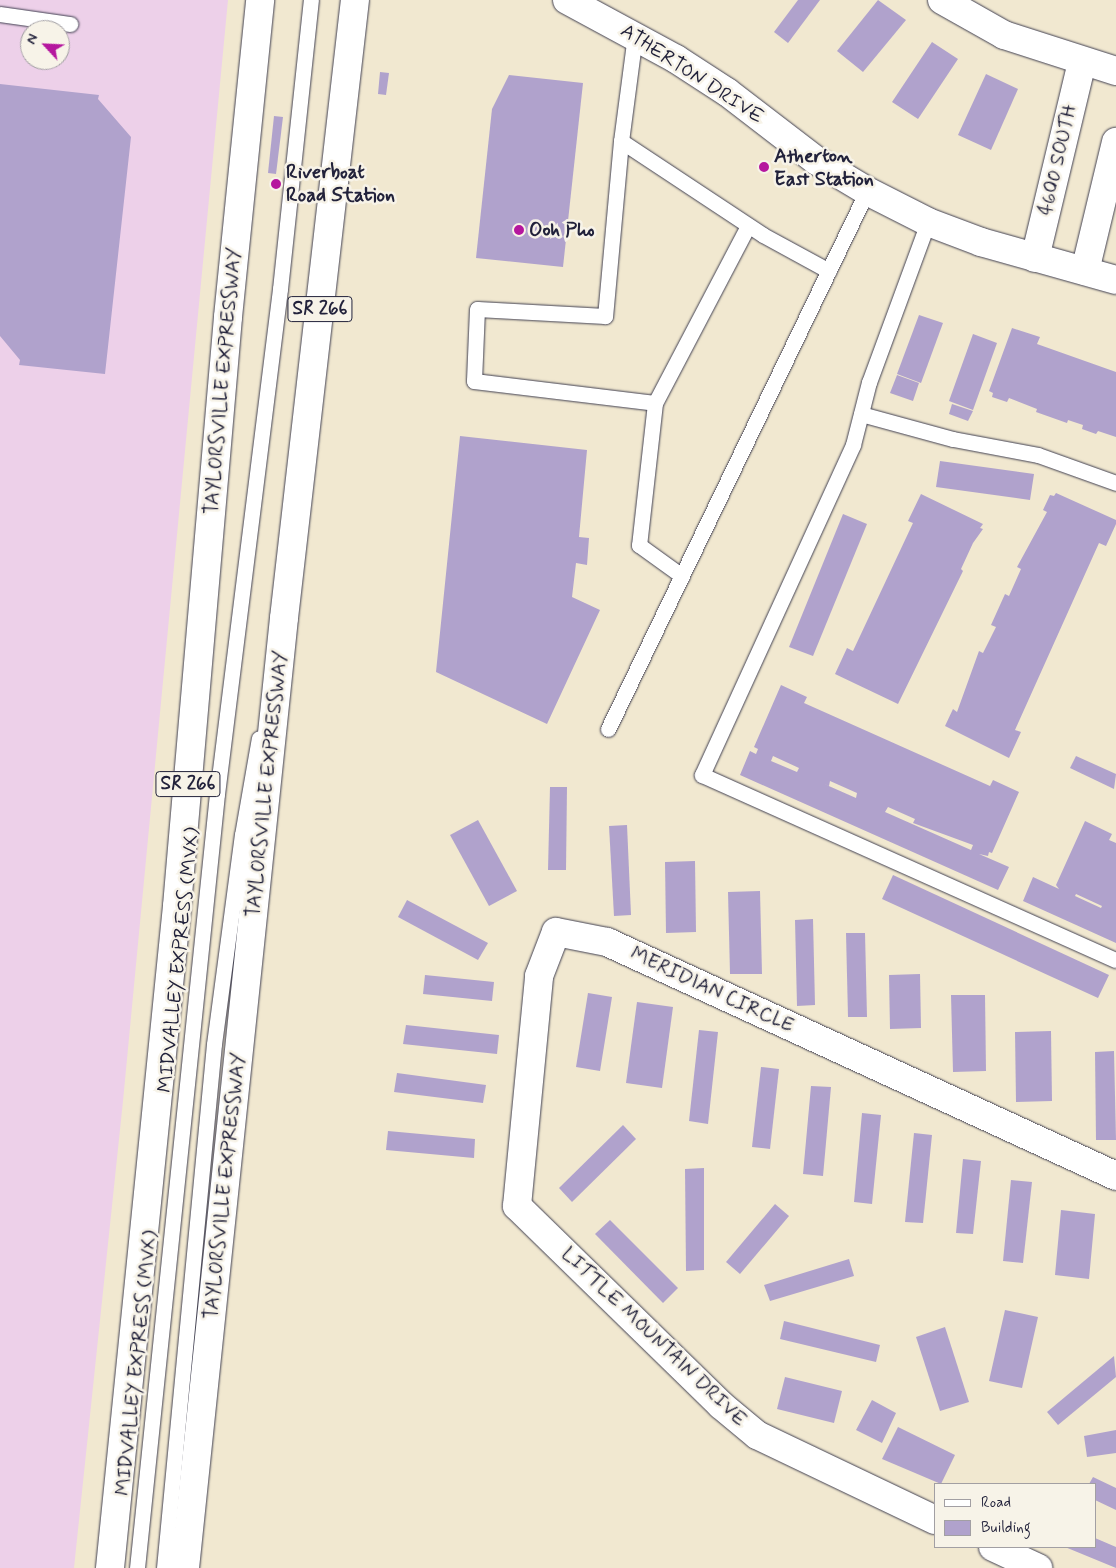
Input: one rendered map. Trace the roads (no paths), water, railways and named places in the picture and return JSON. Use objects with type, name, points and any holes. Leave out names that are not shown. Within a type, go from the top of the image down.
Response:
[{"type":"main road","name":"TAYLORSVILLE EXPRESSWAY","points":[[110,1568],[178,897],[228,307],[260,0]]},
{"type":"main road","name":"TAYLORSVILLE EXPRESSWAY","points":[[185,1568],[284,618],[355,0]]},
{"type":"main road","name":"ATHERTON DRIVE","points":[[567,0],[635,35],[727,92],[818,161],[868,192],[928,222],[1035,258],[1116,280]]},
{"type":"main road","points":[[942,0],[1004,36],[1082,62],[1116,71]]},
{"type":"main road","name":"4600 SOUTH","points":[[1035,258],[1082,62]]},
{"type":"main road","points":[[1085,271],[1116,142]]},
{"type":"main road","name":"MERIDIAN CIRCLE","points":[[517,1206],[539,976],[556,932],[607,942],[1116,1176]]},
{"type":"main road","name":"LITTLE MOUNTAIN DRIVE","points":[[517,1206],[721,1405],[756,1435],[934,1520]]},
{"type":"main road","points":[[995,1548],[1038,1568]]},
{"type":"lane","name":"MIDVALLEY EXPRESS (MVX)","points":[[136,1568],[216,803],[280,289],[311,0]]},
{"type":"lane","points":[[0,14],[42,20]]},
{"type":"lane","points":[[635,35],[621,141],[605,316],[477,309],[474,381],[656,403]]},
{"type":"lane","points":[[621,141],[748,226],[829,271]]},
{"type":"lane","points":[[608,729],[868,192]]},
{"type":"lane","points":[[928,222],[869,382],[849,454],[702,775],[1116,960]]},
{"type":"lane","points":[[682,576],[640,545],[656,403],[748,226]]},
{"type":"lane","points":[[861,414],[953,439],[1038,455],[1116,483]]},
{"type":"lane","points":[[164,1568],[226,939],[260,735],[284,618]]},
{"type":"place","name":"Atherton East Station","points":[[764,167]]},
{"type":"place","name":"Riverboat Road Station","points":[[276,184]]},
{"type":"place","name":"Ooh Pho","points":[[519,230]]}]
